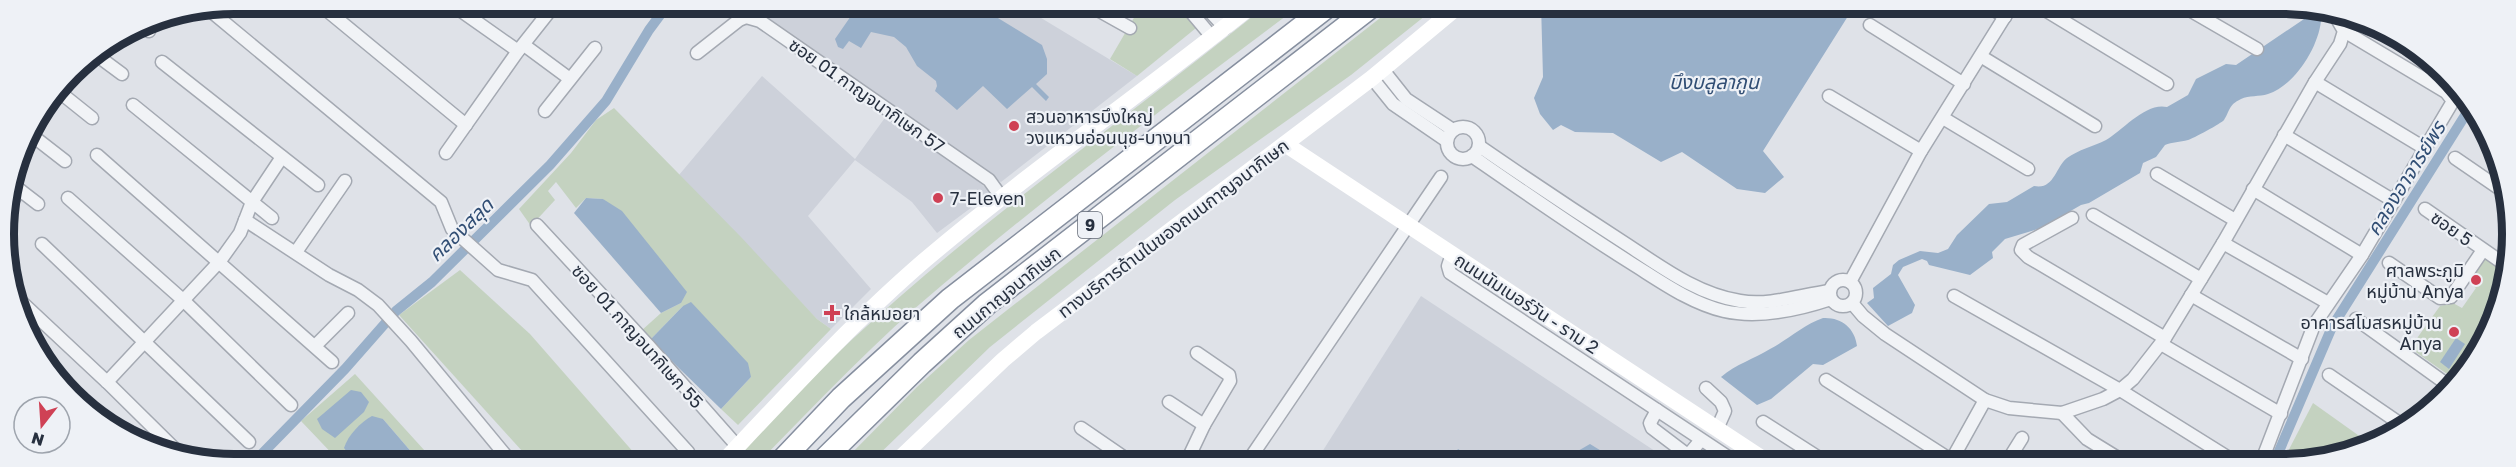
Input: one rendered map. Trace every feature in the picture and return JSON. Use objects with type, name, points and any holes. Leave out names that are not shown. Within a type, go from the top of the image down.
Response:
[{"type":"highway","name":"ถนนกาญจนาภิเษก","points":[[788,454],[841,398],[950,299],[1318,14]]},
{"type":"highway","name":"ถนนกาญจนาภิเษก","points":[[828,454],[987,304],[1362,14]]},
{"type":"main road","points":[[731,454],[861,318],[925,260],[1242,14]]},
{"type":"main road","name":"ทางบริการด้านในของถนนกาญจนาภิเษก","points":[[904,454],[1003,360],[1036,332],[1378,74],[1449,14]]},
{"type":"main road","name":"ถนนนัมเบอร์วัน - ราม 2","points":[[1285,144],[1559,324],[1656,402],[1717,429],[1755,454]]},
{"type":"street","points":[[215,14],[441,202],[452,229],[498,270],[532,280],[689,454]]},
{"type":"street","points":[[339,14],[466,125]]},
{"type":"street","points":[[467,14],[570,79]]},
{"type":"street","points":[[446,153],[547,14]]},
{"type":"street","points":[[1105,14],[1130,28]]},
{"type":"street","points":[[1194,14],[1218,33]]},
{"type":"street","points":[[1208,14],[1218,33]]},
{"type":"street","points":[[2000,14],[2005,17]]},
{"type":"street","points":[[1850,282],[1921,152],[2007,14]]},
{"type":"street","points":[[2052,14],[2167,84]]},
{"type":"street","points":[[2197,14],[2257,49]]},
{"type":"street","name":"ซอย 01 กาญจนากิเษก 57","points":[[697,53],[739,20],[746,17],[760,21],[988,180],[1002,198]]},
{"type":"street","points":[[2265,454],[2314,325],[2362,255],[2426,149],[2453,99],[2446,92],[2344,32],[2338,21]]},
{"type":"street","points":[[1870,25],[1964,84]]},
{"type":"street","points":[[1852,303],[1863,316],[1885,334],[1985,400],[2009,408],[2062,413],[2103,399],[2120,390],[2133,379],[2163,341],[2223,243],[2315,82],[2340,44],[2344,32]]},
{"type":"street","points":[[545,111],[595,48]]},
{"type":"street","points":[[1982,57],[2095,126]]},
{"type":"street","points":[[101,58],[122,74]]},
{"type":"street","points":[[162,62],[318,185]]},
{"type":"street","points":[[1378,74],[1450,135]]},
{"type":"street","points":[[2315,82],[2426,149]]},
{"type":"street","points":[[63,95],[92,117]]},
{"type":"street","points":[[1829,96],[1921,152]]},
{"type":"street","points":[[133,105],[272,218]]},
{"type":"street","points":[[1943,118],[2028,168]]},
{"type":"street","points":[[1462,127],[1472,129],[1478,137],[1475,152],[1462,159],[1454,156],[1448,149],[1450,135],[1462,127]]},
{"type":"street","points":[[2284,135],[2394,201]]},
{"type":"street","points":[[35,138],[65,162]]},
{"type":"street","points":[[1475,152],[1580,230],[1702,304],[1741,314],[1762,314],[1831,295]]},
{"type":"street","points":[[97,154],[332,362]]},
{"type":"street","points":[[107,382],[220,261],[240,233],[252,202],[282,157]]},
{"type":"street","points":[[2455,158],[2497,187]]},
{"type":"street","points":[[2157,174],[2235,220]]},
{"type":"street","points":[[1253,454],[1441,177]]},
{"type":"street","points":[[296,252],[345,180]]},
{"type":"street","points":[[18,189],[38,204]]},
{"type":"street","points":[[2253,189],[2362,255]]},
{"type":"street","points":[[68,198],[183,300],[291,405]]},
{"type":"street","name":"ซอย 5","points":[[2425,209],[2501,262]]},
{"type":"street","points":[[2093,215],[2201,279]]},
{"type":"street","points":[[2072,218],[2023,245],[2022,253],[2281,414]]},
{"type":"street","points":[[245,220],[378,304],[503,454]]},
{"type":"street","name":"ซอย 01 กาญจนากิเษก 55","points":[[537,225],[738,447]]},
{"type":"street","points":[[2223,243],[2328,303]]},
{"type":"street","points":[[42,244],[249,442]]},
{"type":"street","points":[[2389,263],[2440,298],[2451,297],[2483,250]]},
{"type":"street","points":[[1452,254],[1448,266],[1450,273],[1550,339],[1656,402],[1701,440],[1723,454]]},
{"type":"street","points":[[1831,295],[1835,282],[1840,280],[1850,282],[1854,285],[1856,294],[1852,303]]},
{"type":"street","points":[[1831,295],[1839,305],[1852,303]]},
{"type":"street","points":[[2191,295],[2302,359]]},
{"type":"street","points":[[1954,296],[2120,390],[2221,454]]},
{"type":"street","points":[[26,306],[170,444]]},
{"type":"street","points":[[315,346],[348,313]]},
{"type":"street","points":[[2355,320],[2444,383]]},
{"type":"street","points":[[1550,339],[1559,324]]},
{"type":"street","points":[[1190,454],[1204,425],[1230,384],[1229,375],[1197,353]]},
{"type":"street","points":[[2329,375],[2396,421]]},
{"type":"street","points":[[1826,380],[1939,454]]},
{"type":"street","points":[[1706,388],[1721,402],[1725,411],[1717,429]]},
{"type":"street","points":[[1955,454],[1985,400]]},
{"type":"street","points":[[1169,402],[1204,425]]},
{"type":"street","points":[[1656,402],[1650,426],[1685,453],[1690,453],[1701,440]]},
{"type":"street","points":[[2062,413],[2087,439],[2111,454]]},
{"type":"street","points":[[1763,422],[1813,454]]},
{"type":"street","points":[[1081,428],[1119,454]]},
{"type":"street","points":[[2012,454],[2022,438]]},
{"type":"shaded area","points":[[758,14],[1035,14],[1137,76],[1001,182]]},
{"type":"shaded area","points":[[762,76],[855,159],[887,115],[978,181],[991,193],[937,233],[912,202],[855,160],[808,216],[871,289],[831,329],[817,319],[679,175]]},
{"type":"shaded area","points":[[1421,296],[1659,454],[1321,454]]},
{"type":"green space","points":[[1136,14],[1187,14],[1196,28],[1137,76],[1110,59]]},
{"type":"green space","points":[[1255,14],[1289,14],[1074,177],[941,286],[870,350],[767,454],[740,454],[793,397],[922,277],[990,221]]},
{"type":"green space","points":[[1385,14],[1427,14],[1351,75],[1175,200],[990,347],[879,454],[851,454],[917,387],[969,340]]},
{"type":"green space","points":[[614,108],[741,237],[817,319],[831,329],[738,425],[721,409],[751,377],[683,306],[650,340],[641,331],[661,313],[681,303],[603,199],[586,198],[576,208],[556,182],[548,191],[555,200],[531,226],[519,209],[571,153],[596,120]]},
{"type":"green space","points":[[2483,260],[2488,260],[2500,268],[2486,318],[2473,344],[2450,376],[2410,348],[2440,306],[2453,303],[2462,308],[2476,288],[2468,282]]},
{"type":"green space","points":[[460,270],[530,334],[635,454],[525,454],[399,315]]},
{"type":"green space","points":[[355,374],[428,454],[413,454],[383,419],[354,454],[332,454],[301,421]]},
{"type":"green space","points":[[2313,403],[2363,438],[2311,452],[2287,454]]},
{"type":"water","points":[[852,14],[991,14],[1042,45],[1047,59],[1047,74],[1036,84],[1049,97],[1046,101],[1032,87],[1007,109],[983,86],[957,110],[935,91],[936,81],[917,66],[906,47],[894,37],[871,32],[861,48],[849,41],[843,49],[838,47],[835,39]]},
{"type":"water","name":"บึงบลูลากูน","points":[[1541,14],[1849,14],[1763,151],[1784,177],[1765,193],[1737,189],[1682,152],[1661,162],[1613,133],[1575,132],[1561,125],[1553,130],[1540,114],[1534,98],[1543,77]]},
{"type":"water","points":[[2310,15],[2321,21],[2315,43],[2296,74],[2278,89],[2268,94],[2237,101],[2231,106],[2222,122],[2191,139],[2165,145],[2156,157],[2143,163],[2140,173],[2041,228],[2005,239],[1992,252],[1993,258],[1970,275],[1929,265],[1922,259],[1903,267],[1898,275],[1915,305],[1912,313],[1888,326],[1867,303],[1874,298],[1873,288],[1891,274],[1893,265],[1899,260],[1920,251],[1938,253],[1948,249],[1957,235],[1989,204],[2007,202],[2034,186],[2046,185],[2071,155],[2113,136],[2143,113],[2159,107],[2167,107],[2188,95],[2196,79],[2226,64],[2236,65]]},
{"type":"water","points":[[586,198],[603,199],[622,211],[687,292],[681,303],[661,313],[574,213]]},
{"type":"water","points":[[691,302],[748,363],[751,377],[721,409],[650,340],[683,306]]},
{"type":"water","points":[[1823,318],[1836,319],[1846,325],[1853,334],[1857,346],[1823,365],[1813,364],[1771,399],[1757,405],[1721,377],[1809,324]]},
{"type":"water","points":[[2456,338],[2465,344],[2449,369],[2440,362]]},
{"type":"water","points":[[351,390],[361,392],[369,402],[364,412],[335,438],[322,429],[317,419]]},
{"type":"water","points":[[372,416],[383,419],[413,454],[349,454],[344,448],[355,429]]},
{"type":"water","points":[[1590,444],[1606,454],[1573,454]]},
{"type":"water","points":[[1458,449],[1466,454],[1454,454]]},
{"type":"waterway","name":"คลองสลุด","points":[[262,454],[345,369],[396,311],[432,282],[550,165],[606,101],[661,14]]},
{"type":"waterway","name":"คลองอาจารย์พร","points":[[2278,454],[2332,327],[2466,113]]},
{"type":"place","name":"สวนอาหารบึงใหญ่ วงแหวนอ่อนนุช-บางนา","points":[[1014,126]]},
{"type":"place","name":"7-Eleven","points":[[938,198]]},
{"type":"place","name":"ศาลพระภูมิ หมู่บ้าน Anya","points":[[2476,280]]},
{"type":"place","name":"ใกล้หมอยา","points":[[832,313]]},
{"type":"place","name":"อาคารสโมสรหมู่บ้าน Anya","points":[[2454,332]]}]
